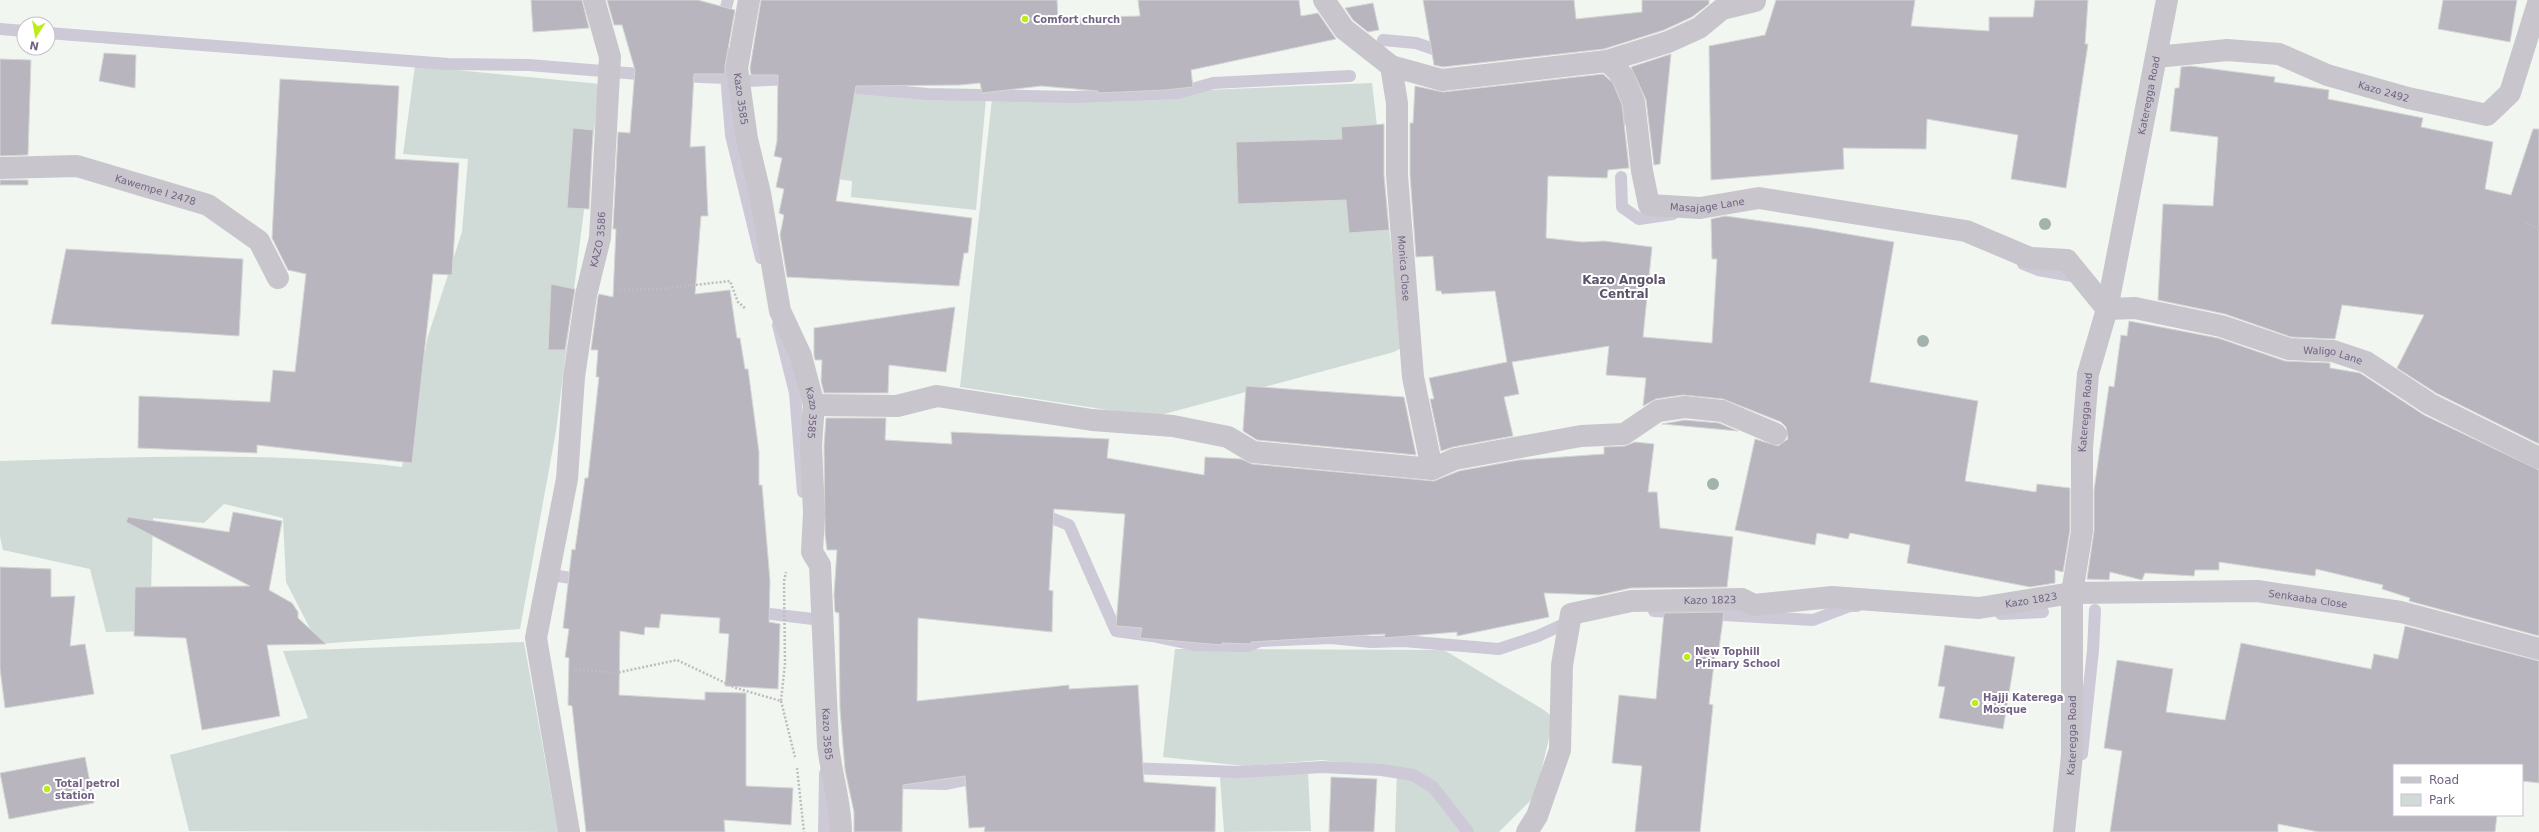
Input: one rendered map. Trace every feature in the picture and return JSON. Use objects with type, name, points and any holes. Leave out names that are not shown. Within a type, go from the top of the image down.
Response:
[{"type":"street","name":"KAZO 3586","points":[[569,832],[536,638],[567,480],[574,377],[586,294],[600,238],[610,58],[594,0]]},
{"type":"street","name":"Kazo 3585","points":[[749,0],[737,68],[746,139],[760,193],[780,311],[801,356],[814,405],[811,445],[814,513],[812,552],[820,565],[828,745],[831,773],[841,816],[841,832]]},
{"type":"street","points":[[1324,0],[1344,29],[1391,66],[1442,80],[1607,61],[1668,42],[1699,28],[1722,9],[1755,1]]},
{"type":"street","name":"Kateregga Road","points":[[2064,832],[2072,755],[2072,593],[2082,531],[2082,448],[2088,374],[2107,309],[2167,0]]},
{"type":"street","name":"Kazo 2492","points":[[2156,58],[2227,50],[2279,54],[2327,75],[2408,98],[2487,115],[2510,93],[2539,0]]},
{"type":"street","name":"Masajage Lane","points":[[1607,61],[1623,76],[1634,102],[1642,171],[1650,205],[1700,208],[1759,198],[1809,208],[1966,231],[2030,258],[2067,260],[2107,309]]},
{"type":"street","name":"Monica Close","points":[[1391,66],[1397,102],[1397,175],[1413,376],[1432,469]]},
{"type":"street","name":"Kawempe I 2478","points":[[0,168],[77,166],[208,205],[259,242],[278,278]]},
{"type":"street","name":"Waligo Lane","points":[[2107,309],[2135,308],[2221,326],[2289,349],[2333,352],[2366,362],[2430,404],[2539,458]]},
{"type":"street","points":[[814,405],[897,406],[937,396],[1092,420],[1172,426],[1228,437],[1253,452],[1432,469],[1455,459],[1581,436],[1624,434],[1658,412],[1685,407],[1722,411],[1776,434]]},
{"type":"street","name":"Senkaaba Close","points":[[2072,593],[2258,591],[2401,612],[2539,649]]},
{"type":"street","name":"Kazo 1823","points":[[1527,832],[1537,816],[1560,750],[1562,665],[1571,614],[1631,601],[1742,598],[1754,605],[1832,597],[1979,608],[2072,593]]},
{"type":"path","points":[[2526,223],[2539,229]]},
{"type":"path","points":[[586,294],[610,290],[659,289],[730,282],[738,302],[751,314]]},
{"type":"path","points":[[788,566],[784,580],[785,663],[781,701],[795,757],[804,832]]},
{"type":"path","points":[[541,670],[574,669],[616,673],[676,660],[736,688],[781,701]]},
{"type":"green space","points":[[415,66],[600,84],[556,431],[520,629],[318,644],[286,582],[283,518],[224,504],[204,523],[153,518],[150,631],[106,632],[90,569],[3,550],[0,537],[0,461],[201,456],[302,459],[402,467],[428,336],[462,232],[468,159],[403,154]]},
{"type":"green space","points":[[1372,83],[1403,347],[1394,352],[1153,417],[960,387],[992,99]]},
{"type":"green space","points":[[854,90],[986,98],[976,210],[851,197],[852,181],[837,179]]},
{"type":"green space","points":[[524,642],[558,832],[189,831],[170,755],[308,718],[283,651]]},
{"type":"green space","points":[[1175,649],[1444,650],[1544,710],[1554,718],[1535,796],[1499,832],[1395,832],[1397,769],[1322,760],[1244,766],[1163,757]]},
{"type":"green space","points":[[1308,772],[1311,831],[1224,832],[1220,777]]},
{"type":"building","points":[[531,0],[582,0],[589,28],[533,32]]},
{"type":"building","points":[[607,0],[698,0],[735,10],[725,66],[725,74],[694,74],[690,147],[705,146],[708,216],[701,216],[695,294],[730,290],[737,338],[740,338],[745,369],[748,369],[759,452],[759,485],[762,485],[770,581],[769,622],[780,624],[778,689],[725,686],[729,634],[719,633],[720,618],[661,614],[659,628],[645,627],[644,635],[620,631],[619,695],[705,700],[705,692],[746,693],[746,786],[793,788],[791,825],[724,820],[725,832],[586,832],[572,706],[568,705],[569,658],[565,657],[569,629],[563,628],[572,549],[575,550],[585,478],[588,478],[599,377],[596,377],[598,350],[591,350],[598,297],[599,294],[613,297],[616,229],[613,229],[618,132],[630,133],[635,70],[622,25],[614,25]]},
{"type":"building","points":[[761,0],[1057,0],[1058,18],[1140,16],[1138,0],[1299,0],[1301,16],[1318,13],[1336,39],[1191,70],[1193,87],[1165,90],[1098,93],[1098,91],[1041,86],[982,93],[980,83],[960,85],[856,86],[836,201],[972,218],[968,253],[964,253],[959,286],[787,277],[780,235],[784,215],[779,213],[784,189],[776,187],[782,158],[774,156],[777,141],[778,75],[751,75],[750,68]]},
{"type":"building","points":[[1423,0],[1574,0],[1576,19],[1642,12],[1642,0],[1709,0],[1709,4],[1692,17],[1664,30],[1604,49],[1443,67],[1434,65]]},
{"type":"building","points":[[1776,0],[1915,0],[1911,26],[1989,31],[1989,17],[2033,17],[2035,0],[2088,0],[2085,44],[2088,44],[2066,188],[2011,179],[2018,135],[1927,119],[1926,149],[1843,148],[1844,169],[1711,180],[1709,46],[1765,35]]},
{"type":"building","points":[[2443,0],[2517,0],[2510,42],[2438,29]]},
{"type":"building","points":[[1373,3],[1379,30],[1368,32],[1353,20],[1345,8]]},
{"type":"building","points":[[104,53],[136,55],[135,88],[99,81]]},
{"type":"building","points":[[1671,54],[1660,164],[1654,165],[1646,100],[1631,67]]},
{"type":"building","points":[[0,59],[31,60],[28,155],[0,156]]},
{"type":"building","points":[[2190,66],[2275,77],[2274,82],[2329,90],[2328,99],[2423,118],[2421,127],[2493,142],[2485,189],[2511,195],[2533,129],[2539,129],[2539,444],[2436,393],[2397,368],[2424,315],[2342,305],[2335,339],[2291,337],[2225,314],[2158,300],[2163,204],[2213,206],[2218,137],[2170,131],[2175,88],[2179,88],[2181,67]]},
{"type":"building","points":[[1603,74],[1613,83],[1622,105],[1629,168],[1608,170],[1607,178],[1548,176],[1546,238],[1582,242],[1604,241],[1652,247],[1643,337],[1712,343],[1717,259],[1712,259],[1711,219],[1725,216],[1812,228],[1894,242],[1870,382],[1978,401],[1965,481],[2036,492],[2037,484],[2070,488],[2070,530],[2063,572],[2055,570],[2055,583],[2030,587],[1907,563],[1910,545],[1850,533],[1848,539],[1817,533],[1815,545],[1735,530],[1755,439],[1778,446],[1788,439],[1786,427],[1781,422],[1723,399],[1683,395],[1656,399],[1643,406],[1646,378],[1606,375],[1609,346],[1512,362],[1519,394],[1504,397],[1513,436],[1453,447],[1441,451],[1430,399],[1434,399],[1429,378],[1507,362],[1495,291],[1442,294],[1441,291],[1436,291],[1433,256],[1416,257],[1410,175],[1410,123],[1413,123],[1415,86],[1443,92]]},
{"type":"building","points":[[280,79],[399,86],[395,159],[459,163],[452,275],[433,274],[412,463],[257,445],[257,453],[138,448],[139,396],[270,402],[273,370],[295,372],[306,274],[288,270],[272,238]]},
{"type":"building","points":[[1384,124],[1384,175],[1389,230],[1349,233],[1346,200],[1238,204],[1236,142],[1342,139],[1341,127]]},
{"type":"building","points":[[573,128],[593,130],[589,209],[567,208]]},
{"type":"building","points":[[0,180],[28,180],[28,185],[0,185]]},
{"type":"building","points":[[66,249],[243,259],[239,336],[51,324]]},
{"type":"building","points":[[551,284],[575,289],[565,350],[548,350]]},
{"type":"building","points":[[955,307],[946,372],[889,365],[888,393],[824,393],[821,381],[822,360],[815,360],[814,355],[814,328]]},
{"type":"building","points":[[2129,321],[2218,338],[2285,361],[2330,363],[2330,368],[2360,373],[2424,415],[2539,470],[2539,636],[2409,601],[2410,598],[2382,589],[2383,585],[2316,569],[2315,576],[2219,562],[2219,570],[2195,570],[2194,576],[2145,573],[2142,580],[2110,572],[2109,580],[2087,579],[2094,531],[2094,490],[2109,386],[2114,387],[2121,335],[2127,336]]},
{"type":"building","points":[[1246,386],[1404,397],[1416,455],[1257,440],[1243,431]]},
{"type":"building","points":[[826,418],[886,418],[885,440],[952,444],[951,432],[1109,439],[1107,458],[1204,475],[1205,457],[1241,459],[1252,464],[1434,481],[1459,471],[1519,460],[1604,454],[1604,447],[1625,446],[1635,442],[1654,444],[1648,492],[1657,492],[1660,528],[1733,537],[1727,587],[1631,588],[1599,595],[1544,593],[1549,617],[1457,636],[1457,632],[1384,638],[1385,634],[1251,642],[1251,644],[1222,643],[1222,645],[1140,638],[1142,628],[1116,626],[1125,514],[1054,509],[1049,590],[1053,591],[1052,632],[918,618],[917,701],[1069,685],[1069,689],[1138,685],[1144,782],[1216,787],[1215,832],[984,832],[985,827],[969,828],[965,776],[903,785],[902,832],[854,832],[854,812],[845,770],[840,709],[839,613],[835,612],[834,595],[837,550],[827,550],[825,534],[824,445]]},
{"type":"building","points":[[1685,420],[1719,423],[1738,431],[1662,424]]},
{"type":"building","points":[[233,512],[282,521],[269,590],[292,603],[298,612],[298,618],[326,644],[267,645],[280,716],[202,730],[186,638],[134,636],[135,587],[250,586],[126,522],[128,517],[229,532]]},
{"type":"building","points":[[0,567],[51,569],[51,597],[75,596],[70,646],[85,644],[94,694],[5,708],[0,669]]},
{"type":"building","points":[[1724,612],[1719,648],[1716,648],[1709,704],[1713,705],[1700,832],[1635,832],[1642,766],[1612,763],[1619,695],[1656,699],[1664,613]]},
{"type":"building","points":[[2405,626],[2539,661],[2539,783],[2523,781],[2523,764],[2393,764],[2393,816],[2497,816],[2495,832],[2319,832],[2278,824],[2278,832],[2110,832],[2122,751],[2104,748],[2117,660],[2173,669],[2166,712],[2225,720],[2241,643],[2371,669],[2374,654],[2398,659]]},
{"type":"building","name":"Hajji Katerega Mosque","points":[[1945,645],[2015,657],[2003,729],[1939,718],[1945,687],[1938,686]]},
{"type":"building","name":"Total petrol station","points":[[85,757],[94,803],[9,819],[0,773]]},
{"type":"building","points":[[1331,777],[1377,779],[1374,832],[1329,832]]},
{"type":"waterway","points":[[722,22],[728,0]]},
{"type":"waterway","points":[[0,29],[16,30]]},
{"type":"waterway","points":[[56,34],[448,64],[529,65],[651,75]]},
{"type":"waterway","points":[[1383,40],[1416,43],[1445,53]]},
{"type":"waterway","points":[[724,51],[731,135],[761,258]]},
{"type":"waterway","points":[[677,76],[726,78]]},
{"type":"waterway","points":[[840,83],[858,88],[928,94],[1073,97],[1178,93],[1213,83],[1350,76]]},
{"type":"waterway","points":[[747,81],[794,79]]},
{"type":"waterway","points":[[1616,81],[1624,119]]},
{"type":"waterway","points":[[1621,177],[1622,207],[1639,219],[1673,214]]},
{"type":"waterway","points":[[2023,264],[2038,270],[2078,277]]},
{"type":"waterway","points":[[778,325],[795,393],[803,492]]},
{"type":"waterway","points":[[1039,513],[1069,525],[1116,631],[1152,636],[1195,645],[1248,646],[1260,641],[1331,638],[1371,642],[1403,641],[1499,649],[1538,636],[1573,620]]},
{"type":"waterway","points":[[558,576],[584,580]]},
{"type":"waterway","points":[[1654,611],[1813,620],[1850,606],[1857,606]]},
{"type":"waterway","points":[[2082,754],[2093,650],[2095,610]]},
{"type":"waterway","points":[[753,612],[813,619]]},
{"type":"waterway","points":[[2001,614],[2043,612]]},
{"type":"waterway","points":[[1127,768],[1239,772],[1322,767],[1382,770],[1413,775],[1433,787],[1468,832]]},
{"type":"waterway","points":[[824,832],[825,773]]},
{"type":"waterway","points":[[899,783],[945,784],[980,777]]},
{"type":"place","name":"Comfort church","points":[[1025,19]]},
{"type":"place","name":"New Tophill Primary School","points":[[1687,657]]},
{"type":"place","name":"Hajji Katerega Mosque","points":[[1975,703]]},
{"type":"place","name":"Total petrol station","points":[[47,789]]},
{"type":"district","name":"Kazo Angola Central","points":[[1624,287]]}]
